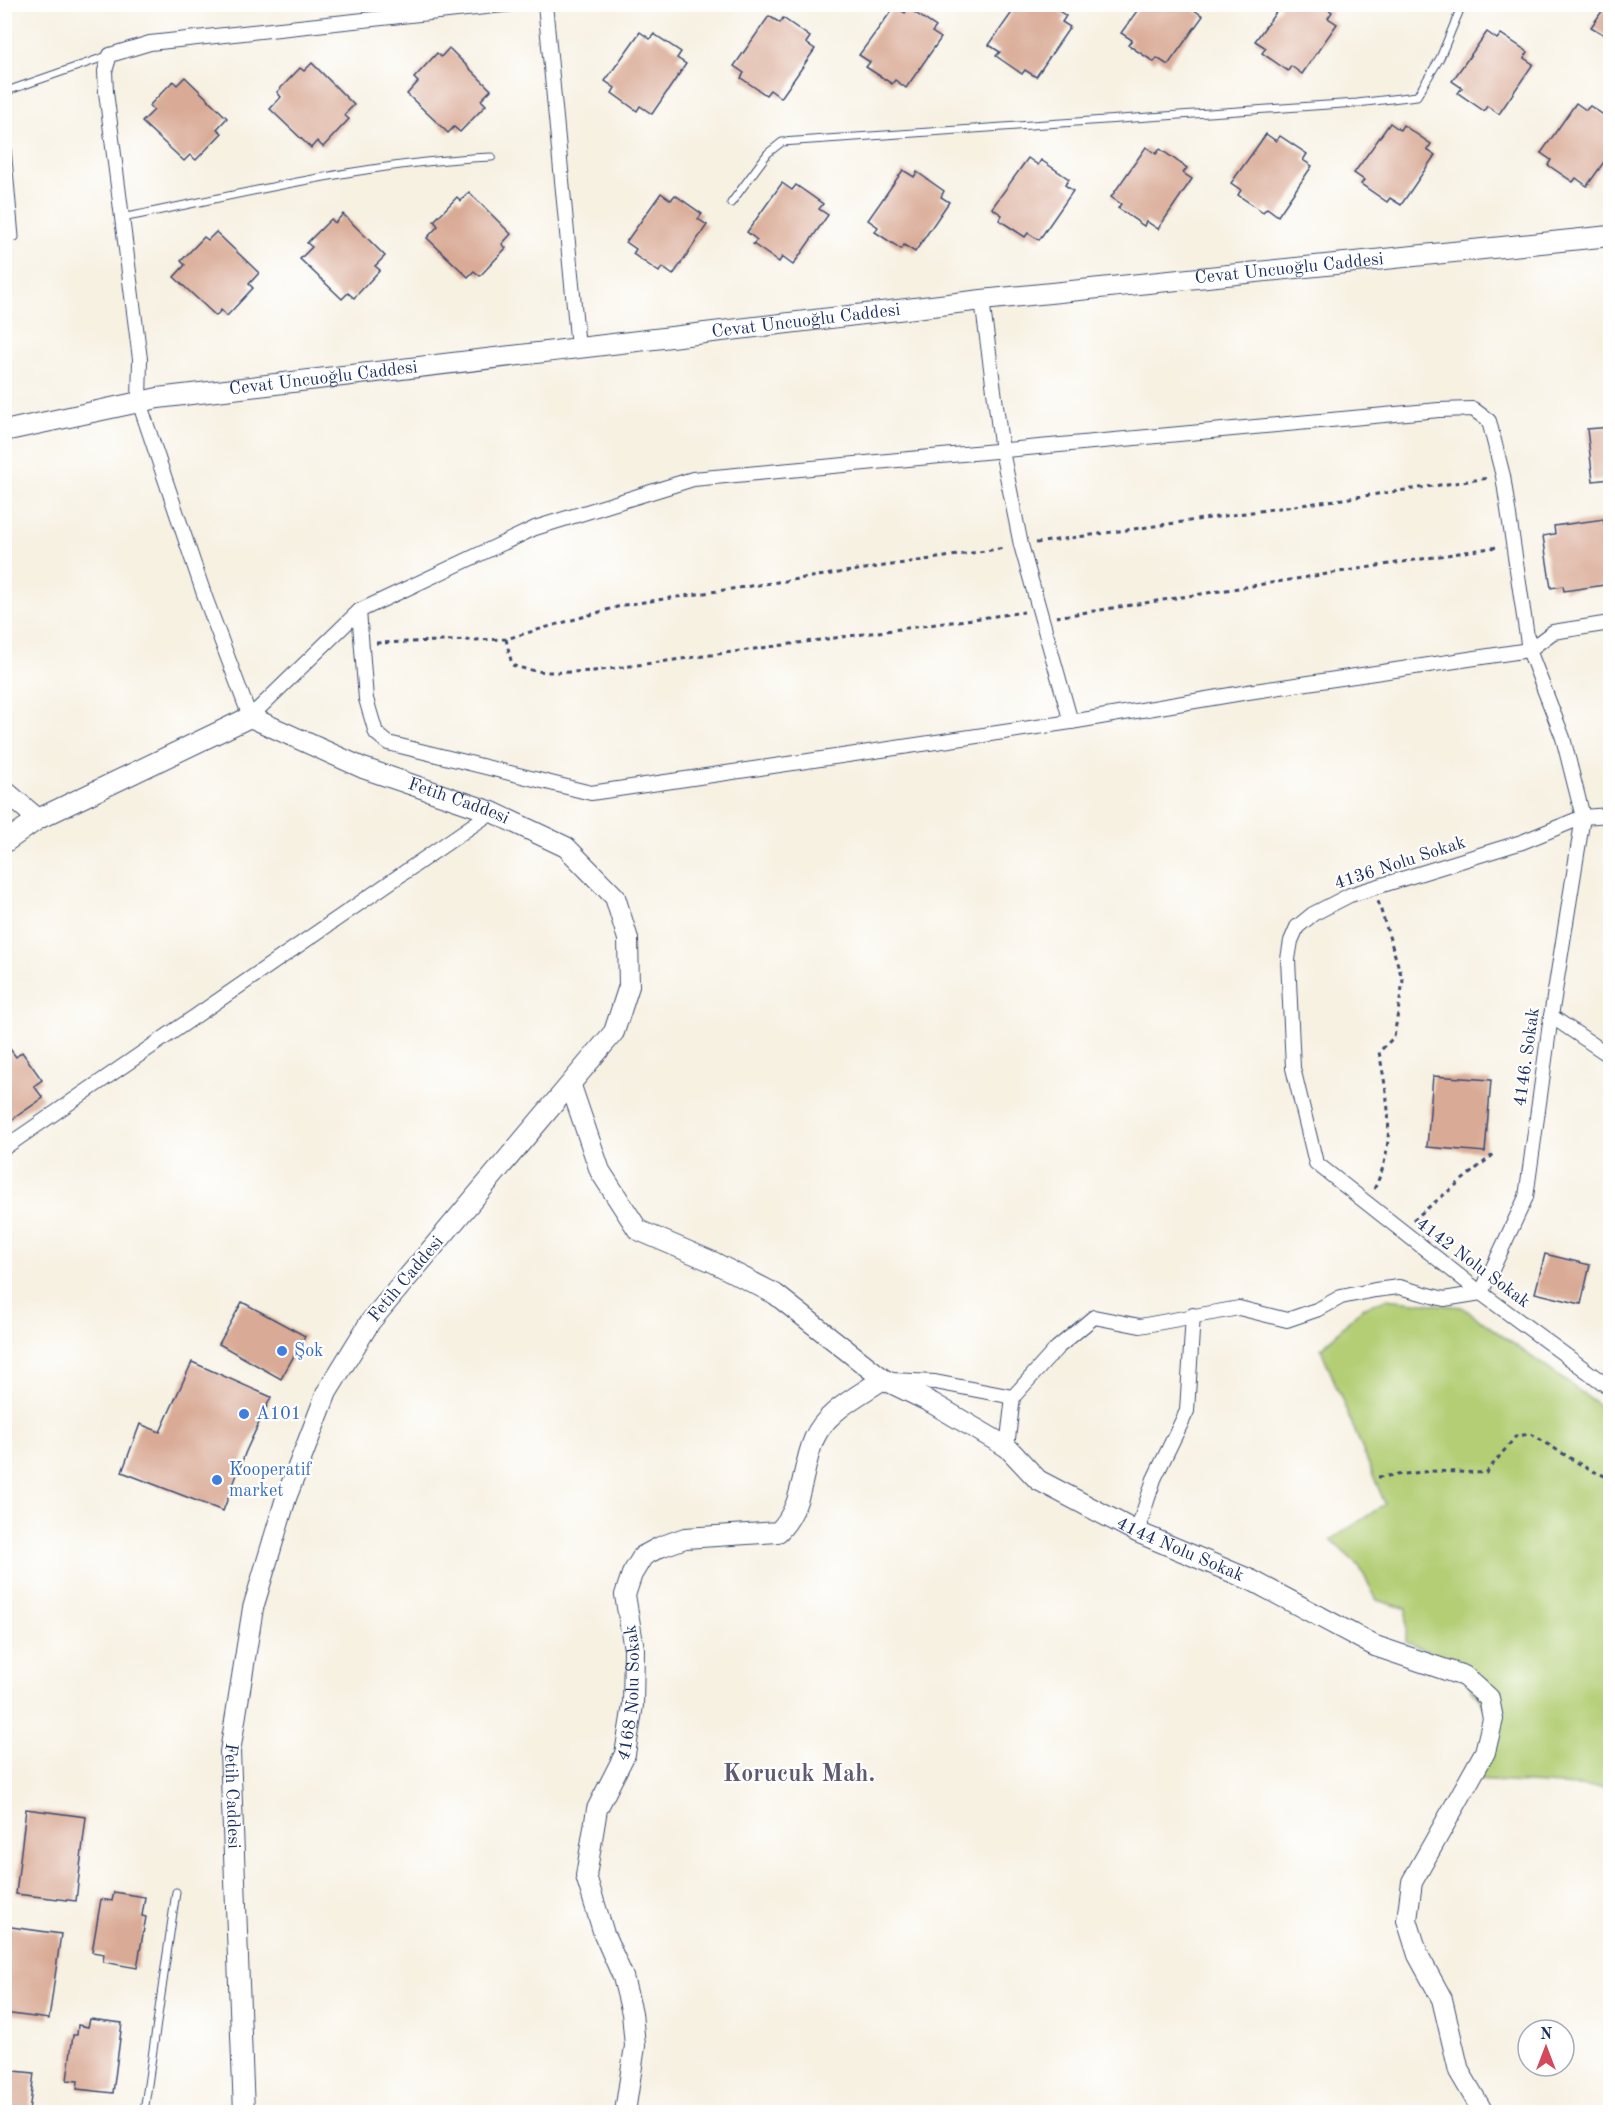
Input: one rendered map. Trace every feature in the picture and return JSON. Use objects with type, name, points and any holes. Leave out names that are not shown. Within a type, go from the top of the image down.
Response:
[{"type":"street","points":[[250,717],[205,597],[139,402],[140,359],[106,92],[105,71],[110,55],[150,43],[513,4]]},
{"type":"street","points":[[545,4],[578,347]]},
{"type":"street","name":"Cevat Uncuoğlu Caddesi","points":[[4,431],[139,402],[578,347],[982,300],[1611,236]]},
{"type":"street","points":[[982,300],[1002,451],[1021,545],[1071,722]]},
{"type":"street","points":[[4,843],[38,819],[250,717],[359,611],[535,528],[693,479],[1439,410],[1473,409],[1489,421],[1503,476],[1529,651],[1563,738],[1583,817]]},
{"type":"street","points":[[359,611],[366,699],[376,733],[388,743],[591,793],[1529,651],[1553,632],[1611,623]]},
{"type":"street","name":"Fetih Caddesi","points":[[244,2112],[230,1752],[253,1608],[286,1498],[327,1392],[370,1322],[571,1086],[614,1032],[629,986],[628,939],[615,897],[566,847],[492,812],[363,768],[250,717]]},
{"type":"street","points":[[4,790],[38,819]]},
{"type":"street","points":[[4,1148],[492,812]]},
{"type":"street","name":"4136 Nolu Sokak","points":[[1316,1163],[1293,1068],[1289,1003],[1291,941],[1298,927],[1313,914],[1350,895],[1522,842],[1583,817],[1611,815]]},
{"type":"street","name":"4146. Sokak","points":[[1481,1293],[1526,1197],[1551,1016],[1583,817]]},
{"type":"street","points":[[1551,1016],[1611,1056]]},
{"type":"street","name":"4144 Nolu Sokak","points":[[571,1086],[600,1171],[638,1230],[713,1262],[775,1294],[883,1380],[932,1403],[1007,1447],[1038,1480],[1137,1532],[1253,1581],[1375,1646],[1464,1676],[1489,1698],[1493,1719],[1485,1752],[1412,1882],[1407,1920],[1418,1955],[1442,1999],[1459,2071],[1483,2112]]},
{"type":"street","name":"4142 Nolu Sokak","points":[[1316,1163],[1481,1293],[1611,1388]]},
{"type":"street","points":[[1007,1447],[1013,1397],[1057,1348],[1094,1317],[1140,1326],[1239,1308],[1287,1320],[1318,1310],[1341,1297],[1375,1290],[1399,1287],[1444,1299],[1481,1293]]},
{"type":"street","points":[[1137,1532],[1154,1479],[1188,1411],[1192,1315]]},
{"type":"street","points":[[883,1380],[935,1382],[1013,1397]]},
{"type":"street","name":"4168 Nolu Sokak","points":[[625,2112],[635,2046],[632,2013],[623,1977],[604,1934],[586,1875],[597,1809],[625,1754],[633,1705],[634,1649],[625,1595],[632,1574],[643,1556],[685,1538],[778,1532],[788,1522],[801,1491],[815,1437],[838,1409],[883,1380]]},
{"type":"lane","points":[[731,203],[768,153],[782,142],[1357,104],[1417,96],[1440,58],[1462,5]]},
{"type":"lane","points":[[4,92],[110,55]]},
{"type":"lane","points":[[4,114],[15,237],[4,239]]},
{"type":"lane","points":[[122,218],[432,159],[492,157]]},
{"type":"lane","points":[[144,2112],[176,1892]]},
{"type":"path","points":[[361,644],[506,639],[624,605],[1503,476]]},
{"type":"path","points":[[506,639],[512,665],[528,671],[555,673],[617,668],[1041,614],[1514,544]]},
{"type":"path","points":[[1367,1203],[1379,1180],[1389,1147],[1388,1099],[1378,1052],[1394,1037],[1403,981],[1373,888]]},
{"type":"path","points":[[1400,1230],[1494,1154]]},
{"type":"path","points":[[1378,1477],[1431,1471],[1486,1473],[1516,1436],[1531,1434],[1588,1469],[1611,1478]]},
{"type":"green space","points":[[1386,1299],[1462,1307],[1610,1413],[1610,1788],[1476,1780],[1496,1723],[1452,1662],[1406,1642],[1407,1609],[1377,1600],[1359,1566],[1331,1540],[1385,1504],[1321,1349],[1362,1308]]},
{"type":"building","points":[[1018,4],[1049,4],[1066,16],[1062,22],[1070,27],[1036,77],[1025,70],[1022,74],[996,56],[1000,52],[989,45]]},
{"type":"building","points":[[1142,4],[1197,4],[1194,10],[1203,16],[1168,65],[1157,58],[1154,62],[1128,45],[1132,40],[1121,33]]},
{"type":"building","points":[[1282,4],[1320,4],[1332,12],[1328,18],[1337,24],[1302,74],[1291,66],[1288,71],[1262,53],[1266,48],[1255,41]]},
{"type":"building","points":[[1607,4],[1611,4],[1611,39],[1591,27]]},
{"type":"building","points":[[895,6],[905,13],[908,8],[936,27],[932,32],[941,38],[906,88],[895,80],[892,84],[866,67],[870,62],[859,55]]},
{"type":"building","points":[[769,16],[780,23],[783,18],[810,37],[806,43],[815,49],[781,98],[770,90],[766,95],[741,78],[744,73],[734,66]]},
{"type":"building","points":[[640,32],[650,39],[654,34],[681,52],[677,58],[686,64],[652,114],[640,106],[637,111],[612,93],[615,88],[605,81]]},
{"type":"building","points":[[1487,32],[1497,39],[1501,34],[1528,52],[1524,58],[1533,64],[1499,114],[1487,106],[1484,111],[1458,93],[1462,88],[1452,81]]},
{"type":"building","points":[[449,48],[491,90],[481,100],[486,105],[460,132],[454,127],[448,133],[407,94],[418,82],[414,78],[437,53],[441,57]]},
{"type":"building","points":[[312,63],[354,105],[344,115],[349,119],[323,147],[317,141],[311,148],[270,109],[281,97],[277,92],[300,68],[304,71]]},
{"type":"building","points":[[185,77],[227,118],[217,129],[222,133],[196,160],[190,155],[184,161],[142,122],[154,110],[149,106],[173,81],[177,85]]},
{"type":"building","points":[[1576,103],[1586,110],[1590,106],[1611,120],[1611,152],[1587,186],[1576,178],[1573,182],[1548,165],[1551,160],[1541,153]]},
{"type":"building","points":[[1390,123],[1400,130],[1403,125],[1431,144],[1427,150],[1435,155],[1401,205],[1390,198],[1387,202],[1361,184],[1364,180],[1354,173]]},
{"type":"building","points":[[1266,134],[1276,141],[1280,136],[1307,154],[1303,160],[1312,166],[1278,216],[1267,208],[1263,212],[1238,195],[1241,190],[1231,183]]},
{"type":"building","points":[[1146,147],[1156,154],[1160,149],[1187,168],[1183,173],[1192,179],[1158,229],[1146,221],[1144,226],[1118,208],[1121,204],[1111,197]]},
{"type":"building","points":[[1028,158],[1038,165],[1041,160],[1069,179],[1065,185],[1073,191],[1039,240],[1028,233],[1025,237],[999,220],[1002,215],[992,208]]},
{"type":"building","points":[[903,170],[914,177],[917,172],[944,191],[941,197],[949,202],[915,252],[904,245],[901,249],[875,232],[878,227],[868,220]]},
{"type":"building","points":[[782,183],[792,190],[796,185],[823,204],[819,209],[828,215],[793,265],[782,257],[779,262],[753,244],[757,240],[747,232]]},
{"type":"building","points":[[469,192],[511,234],[502,244],[506,248],[480,276],[474,271],[468,277],[427,238],[438,226],[434,221],[457,197],[461,201]]},
{"type":"building","points":[[661,193],[671,200],[675,195],[702,214],[698,219],[707,225],[673,275],[662,267],[659,272],[633,254],[636,249],[626,242]]},
{"type":"building","points":[[343,214],[385,256],[375,266],[380,270],[354,298],[348,293],[342,299],[300,259],[312,247],[307,243],[331,219],[335,223]]},
{"type":"building","points":[[216,232],[259,273],[249,284],[253,288],[227,316],[221,310],[216,316],[174,277],[185,265],[181,261],[204,237],[208,240]]},
{"type":"building","points":[[1611,427],[1611,479],[1593,481],[1587,429]]},
{"type":"building","points":[[1604,519],[1604,524],[1611,523],[1611,584],[1564,591],[1563,586],[1551,588],[1543,536],[1555,534],[1554,526]]},
{"type":"building","points":[[4,1041],[16,1057],[22,1052],[42,1080],[34,1086],[43,1098],[4,1125]]},
{"type":"building","points":[[1433,1076],[1491,1080],[1485,1152],[1427,1147]]},
{"type":"building","points":[[1545,1254],[1590,1265],[1581,1304],[1535,1293]]},
{"type":"building","points":[[242,1302],[305,1336],[281,1379],[219,1344]]},
{"type":"building","points":[[192,1362],[271,1397],[246,1451],[223,1511],[122,1472],[140,1424],[160,1432]]},
{"type":"building","points":[[26,1809],[86,1817],[76,1901],[16,1894]]},
{"type":"building","points":[[114,1892],[145,1897],[142,1916],[146,1917],[137,1968],[103,1962],[104,1954],[92,1952],[101,1899],[112,1901]]},
{"type":"building","points":[[4,1926],[61,1934],[49,2019],[4,2013]]},
{"type":"building","points":[[90,2019],[122,2023],[113,2093],[77,2089],[78,2081],[67,2080],[73,2035],[77,2035],[78,2025],[88,2027]]},
{"type":"building","points":[[4,2070],[34,2073],[29,2112],[4,2112]]},
{"type":"place","name":"Şok","points":[[282,1351]]},
{"type":"place","name":"A101","points":[[244,1414]]},
{"type":"place","name":"Kooperatif market","points":[[217,1480]]},
{"type":"district","name":"Korucuk Mah.","points":[[799,1775]]}]
